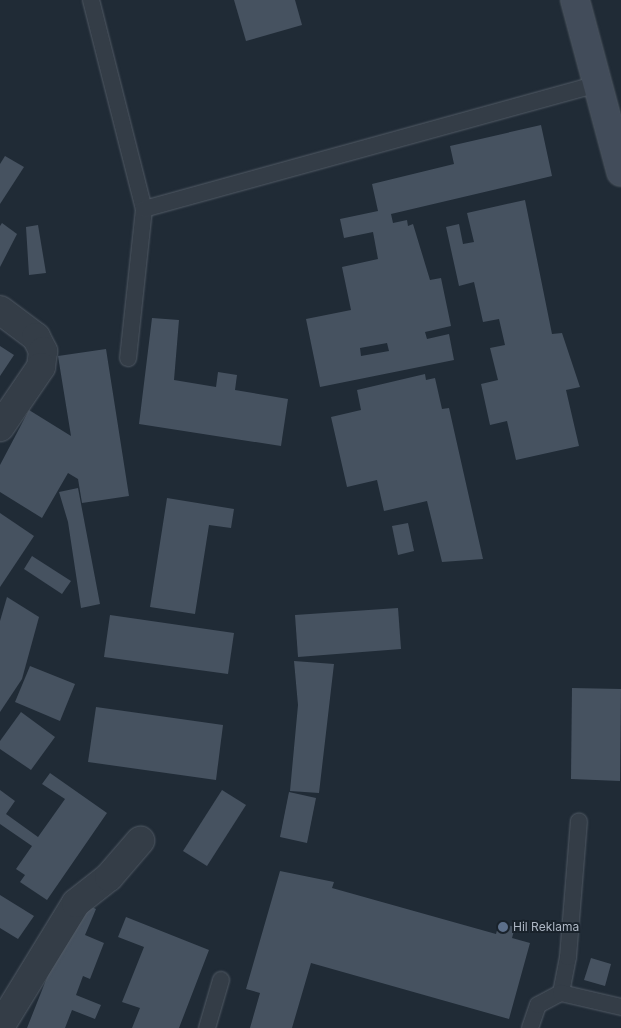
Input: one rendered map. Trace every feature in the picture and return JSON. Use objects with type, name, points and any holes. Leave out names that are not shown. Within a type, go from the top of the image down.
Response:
[{"type":"street","points":[[575,0],[621,172]]},
{"type":"street","points":[[0,427],[41,367],[43,351],[10,316]]},
{"type":"street","points":[[0,1027],[70,911],[109,877],[140,841]]},
{"type":"lane","points":[[91,0],[144,209],[128,358]]},
{"type":"lane","points":[[144,209],[599,84]]},
{"type":"lane","points":[[561,993],[568,957],[579,821]]},
{"type":"lane","points":[[207,1028],[221,980]]},
{"type":"lane","points":[[530,1028],[538,1006],[561,993],[621,1008]]},
{"type":"building","points":[[234,0],[295,0],[302,25],[246,41]]},
{"type":"building","points":[[541,125],[552,176],[391,214],[393,223],[407,220],[408,226],[413,224],[430,280],[441,278],[451,326],[425,332],[427,339],[449,334],[454,360],[320,387],[306,319],[351,310],[342,267],[378,259],[373,232],[344,238],[340,219],[378,211],[372,184],[454,164],[450,146]],"holes":[[[387,343],[389,351],[361,356],[360,348]]]},
{"type":"building","points":[[5,156],[24,167],[0,204],[0,164]]},
{"type":"building","points":[[525,200],[552,334],[562,333],[580,387],[566,390],[579,446],[516,460],[507,421],[490,425],[481,384],[498,380],[490,348],[505,345],[499,319],[483,322],[474,282],[459,286],[446,227],[459,224],[463,244],[474,242],[467,213]]},
{"type":"building","points":[[2,223],[17,234],[0,267],[0,226]]},
{"type":"building","points":[[38,225],[46,273],[29,275],[26,227]]},
{"type":"building","points":[[152,318],[179,320],[174,380],[216,387],[218,372],[237,375],[235,390],[288,399],[281,446],[139,424]]},
{"type":"building","points":[[0,346],[14,355],[0,376]]},
{"type":"building","points":[[106,349],[129,496],[82,503],[78,479],[68,473],[42,518],[0,492],[0,465],[29,410],[71,436],[58,356]]},
{"type":"building","points":[[425,374],[426,380],[435,378],[442,409],[449,408],[483,559],[442,562],[427,501],[384,511],[377,480],[347,487],[331,417],[361,410],[357,390]]},
{"type":"building","points":[[78,488],[100,604],[81,608],[68,522],[59,492]]},
{"type":"building","points":[[167,498],[234,509],[231,528],[209,525],[195,614],[150,607]]},
{"type":"building","points":[[0,513],[34,536],[0,587]]},
{"type":"building","points":[[408,523],[414,551],[398,555],[392,526]]},
{"type":"building","points":[[32,556],[71,581],[62,594],[24,569]]},
{"type":"building","points":[[7,597],[39,617],[22,679],[0,712],[0,621]]},
{"type":"building","points":[[398,608],[401,649],[298,657],[295,615]]},
{"type":"building","points":[[110,615],[234,633],[228,674],[104,657]]},
{"type":"building","points":[[294,661],[334,664],[319,793],[290,791],[298,705]]},
{"type":"building","points":[[30,666],[75,684],[60,721],[15,702]]},
{"type":"building","points":[[572,688],[621,689],[620,781],[571,779]]},
{"type":"building","points":[[96,707],[223,725],[216,780],[88,762]]},
{"type":"building","points":[[21,712],[55,737],[31,770],[0,749],[0,741]]},
{"type":"building","points":[[50,773],[107,813],[47,900],[20,882],[25,875],[16,869],[32,846],[0,824],[0,790],[15,801],[6,814],[38,837],[65,799],[42,784]]},
{"type":"building","points":[[222,790],[246,805],[207,866],[183,851]]},
{"type":"building","points":[[289,792],[316,798],[307,843],[280,837]]},
{"type":"building","points":[[280,871],[334,882],[332,888],[496,934],[499,923],[515,927],[512,938],[530,943],[509,1019],[311,963],[292,1028],[250,1028],[260,993],[246,989]]},
{"type":"building","points":[[0,895],[34,916],[18,939],[0,928]]},
{"type":"building","points":[[83,903],[96,909],[85,935],[104,943],[90,979],[83,976],[76,995],[101,1005],[95,1019],[72,1010],[65,1028],[27,1028],[71,917]]},
{"type":"building","points":[[126,917],[209,950],[179,1028],[132,1028],[140,1008],[122,1002],[144,947],[118,937]]},
{"type":"building","points":[[591,958],[611,964],[605,986],[584,980]]},
{"type":"place","name":"Hil Reklama","points":[[503,927]]}]
